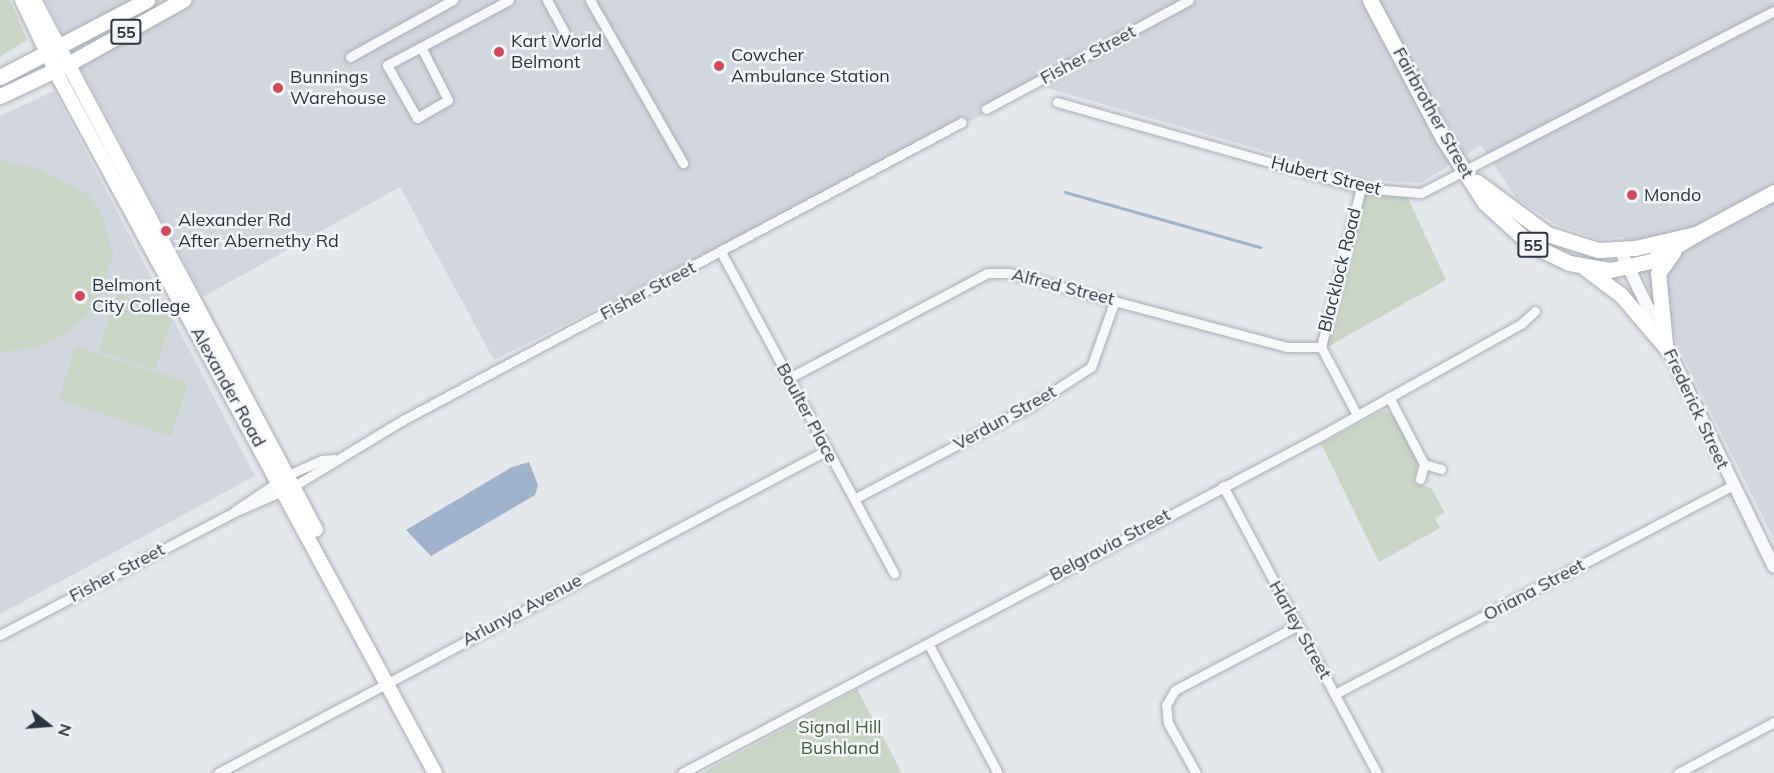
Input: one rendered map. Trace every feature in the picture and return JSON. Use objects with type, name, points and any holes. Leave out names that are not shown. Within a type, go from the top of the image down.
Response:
[{"type":"main road","name":"Alexander Road","points":[[22,0],[53,50],[286,483],[390,680],[435,773]]},
{"type":"main road","name":"Alexander Road","points":[[34,0],[53,50]]},
{"type":"main road","name":"55","points":[[0,77],[147,0]]},
{"type":"main road","name":"55","points":[[0,96],[62,67],[183,0]]},
{"type":"main road","name":"Fairbrother Street","points":[[1370,0],[1443,138],[1485,203],[1513,230],[1547,253],[1584,267],[1628,268],[1651,261],[1696,234]]},
{"type":"main road","name":"55","points":[[1466,172],[1547,234],[1573,245],[1620,250],[1696,234],[1774,192]]},
{"type":"main road","points":[[1667,347],[1658,273],[1676,247]]},
{"type":"main road","points":[[1584,267],[1621,295],[1667,347]]},
{"type":"main road","name":"Alexander Road","points":[[390,680],[445,773]]},
{"type":"street","points":[[350,57],[453,0]]},
{"type":"street","points":[[421,47],[448,100],[417,118],[387,65],[509,0]]},
{"type":"street","points":[[547,0],[568,39]]},
{"type":"street","points":[[590,0],[683,163]]},
{"type":"street","name":"Fisher Street","points":[[986,109],[1190,0]]},
{"type":"street","name":"Hubert Street","points":[[1057,102],[1361,188],[1421,193],[1466,172],[1774,11]]},
{"type":"street","name":"Fisher Street","points":[[0,635],[234,512],[322,460],[334,459],[962,122]]},
{"type":"street","name":"Blacklock Road","points":[[1357,415],[1321,347],[1361,188]]},
{"type":"street","name":"Frederick Street","points":[[1620,250],[1732,486],[1774,567]]},
{"type":"street","name":"Boulter Place","points":[[721,252],[894,573]]},
{"type":"street","name":"Alfred Street","points":[[789,378],[987,273],[1009,273],[1287,347],[1321,347]]},
{"type":"street","name":"Verdun Street","points":[[854,499],[1032,405],[1091,367],[1115,300]]},
{"type":"street","name":"Belgravia Street","points":[[682,773],[898,657],[929,645],[957,626],[1357,415],[1521,324],[1535,311]]},
{"type":"street","points":[[1389,397],[1424,464],[1420,479]]},
{"type":"street","name":"Arlunya Avenue","points":[[218,773],[827,450]]},
{"type":"street","points":[[1424,464],[1441,469]]},
{"type":"street","name":"Harley Street","points":[[1223,486],[1377,773]]},
{"type":"street","name":"Oriana Street","points":[[1335,694],[1732,486]]},
{"type":"street","points":[[1196,773],[1168,723],[1166,705],[1175,690],[1297,626]]},
{"type":"street","points":[[929,645],[998,773]]},
{"type":"street","points":[[1678,773],[1774,722]]},
{"type":"shaded area","points":[[45,0],[1774,0],[1774,539],[1624,237],[1599,239],[1557,225],[1517,199],[1481,145],[1421,183],[1365,180],[1040,86],[494,360],[400,187],[203,297]]},
{"type":"shaded area","name":"Belmont City College","points":[[54,91],[255,476],[0,614],[0,116]]},
{"type":"green space","points":[[0,0],[10,0],[27,40],[0,57]]},
{"type":"green space","points":[[0,160],[40,169],[88,195],[101,212],[113,254],[104,283],[86,317],[64,335],[31,349],[0,352]]},
{"type":"green space","points":[[1361,188],[1406,194],[1446,280],[1322,350]]},
{"type":"green space","points":[[117,294],[174,313],[156,370],[98,351]]},
{"type":"green space","points":[[76,346],[188,382],[171,436],[59,399]]},
{"type":"green space","points":[[1384,410],[1394,415],[1418,462],[1414,482],[1432,489],[1445,513],[1435,518],[1440,528],[1379,562],[1321,444]]},
{"type":"green space","name":"Signal Hill Bushland","points":[[857,689],[902,773],[702,773],[854,691]]},
{"type":"water","points":[[529,462],[538,485],[535,495],[431,556],[406,530],[512,467]]},
{"type":"waterway","points":[[1065,192],[1260,247]]},
{"type":"place","name":"Kart World Belmont","points":[[499,52]]},
{"type":"place","name":"Cowcher Ambulance Station","points":[[719,66]]},
{"type":"place","name":"Bunnings Warehouse","points":[[278,88]]},
{"type":"place","name":"Mondo","points":[[1632,195]]},
{"type":"place","name":"Alexander Rd After Abernethy Rd","points":[[166,231]]},
{"type":"place","name":"Belmont City College","points":[[80,296]]}]
